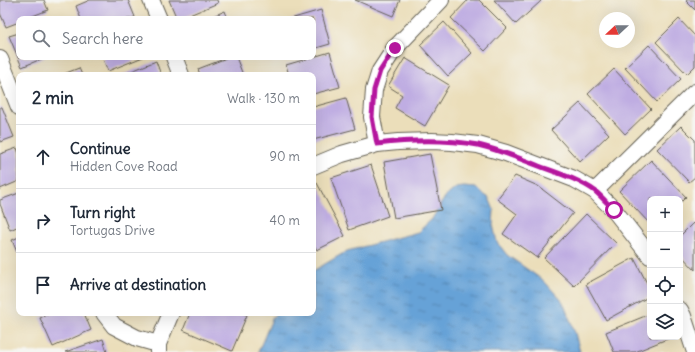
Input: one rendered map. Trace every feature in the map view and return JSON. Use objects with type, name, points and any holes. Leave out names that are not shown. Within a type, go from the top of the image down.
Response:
[{"type":"street","points":[[151,0],[158,16]]},
{"type":"street","points":[[377,144],[372,117],[374,90],[380,71],[395,48],[441,0]]},
{"type":"street","points":[[0,59],[16,99]]},
{"type":"street","points":[[175,60],[180,72]]},
{"type":"street","points":[[595,191],[695,92]]},
{"type":"street","points":[[316,165],[342,154],[377,144],[432,141],[478,145],[506,153],[567,176],[595,191],[614,210],[647,252]]},
{"type":"street","points":[[686,311],[695,352]]},
{"type":"street","points":[[106,316],[114,326],[158,348],[170,316]]},
{"type":"water","points":[[456,188],[477,188],[489,198],[494,210],[493,225],[497,242],[507,255],[544,281],[563,302],[575,333],[580,352],[258,352],[274,316],[316,316],[316,269],[347,251],[418,232],[432,219],[445,197]]},
{"type":"building","points":[[0,0],[44,0],[48,10],[33,16],[16,16],[16,23],[6,27],[0,13]]},
{"type":"building","points":[[90,0],[128,0],[135,16],[80,16],[76,6]]},
{"type":"building","points":[[169,0],[217,0],[218,3],[187,16],[176,16]]},
{"type":"building","points":[[355,0],[400,0],[393,16]]},
{"type":"building","points":[[468,0],[479,0],[507,28],[485,51],[451,18]]},
{"type":"building","points":[[494,0],[540,0],[541,1],[516,24]]},
{"type":"building","points":[[695,0],[695,10],[686,1]]},
{"type":"building","points":[[321,10],[330,44],[316,48],[316,16],[300,16]]},
{"type":"building","points":[[225,11],[227,16],[213,16]]},
{"type":"building","points":[[679,19],[695,36],[695,66],[687,74],[656,42]]},
{"type":"building","points":[[444,22],[472,53],[448,76],[420,45]]},
{"type":"building","points":[[16,34],[16,53],[9,36]]},
{"type":"building","points":[[649,45],[681,79],[657,102],[625,68]]},
{"type":"building","points":[[330,52],[340,87],[316,93],[316,72],[288,72],[286,65],[303,60],[316,60],[316,56]]},
{"type":"building","points":[[405,58],[449,85],[425,126],[395,108],[402,95],[388,86]]},
{"type":"building","points":[[19,60],[39,60],[22,67]]},
{"type":"building","points":[[103,60],[136,60],[108,71]]},
{"type":"building","points":[[221,60],[237,60],[242,72],[199,72],[198,69]]},
{"type":"building","points":[[156,61],[160,72],[129,72]]},
{"type":"building","points":[[79,68],[81,72],[69,72]]},
{"type":"building","points":[[614,69],[651,109],[625,134],[588,94]]},
{"type":"building","points":[[346,98],[355,129],[316,139],[316,106]]},
{"type":"building","points":[[580,103],[609,134],[580,162],[551,130]]},
{"type":"building","points":[[0,107],[2,107],[14,137],[0,142]]},
{"type":"building","points":[[681,126],[695,140],[695,177],[689,182],[657,149]]},
{"type":"building","points":[[16,148],[16,182],[0,189],[0,154]]},
{"type":"building","points":[[430,154],[441,210],[394,218],[384,162]]},
{"type":"building","points":[[651,160],[686,197],[683,200],[683,196],[647,196],[647,221],[619,191]]},
{"type":"building","points":[[371,165],[388,216],[349,230],[331,178]]},
{"type":"building","points":[[515,176],[538,186],[573,213],[537,258],[503,234],[517,214],[497,199]]},
{"type":"building","points":[[316,184],[345,236],[317,250],[316,248]]},
{"type":"building","points":[[16,194],[16,227],[10,230],[0,204],[0,200]]},
{"type":"building","points":[[586,214],[616,243],[574,286],[544,258]]},
{"type":"building","points":[[693,223],[695,224],[695,270],[683,257],[683,233]]},
{"type":"building","points":[[16,238],[16,250],[12,240]]},
{"type":"building","points":[[634,258],[647,283],[647,298],[606,320],[586,284]]},
{"type":"building","points":[[647,315],[647,340],[665,340],[635,352],[614,352],[606,332]]},
{"type":"building","points":[[44,316],[85,316],[91,330],[53,347],[40,318]]},
{"type":"building","points":[[189,316],[247,316],[232,351],[183,330]]},
{"type":"building","points":[[103,339],[107,352],[65,352]]},
{"type":"route","points":[[395,48],[380,71],[374,90],[372,117],[377,144],[432,141],[478,145],[506,153],[574,179],[595,191],[614,210]]}]
